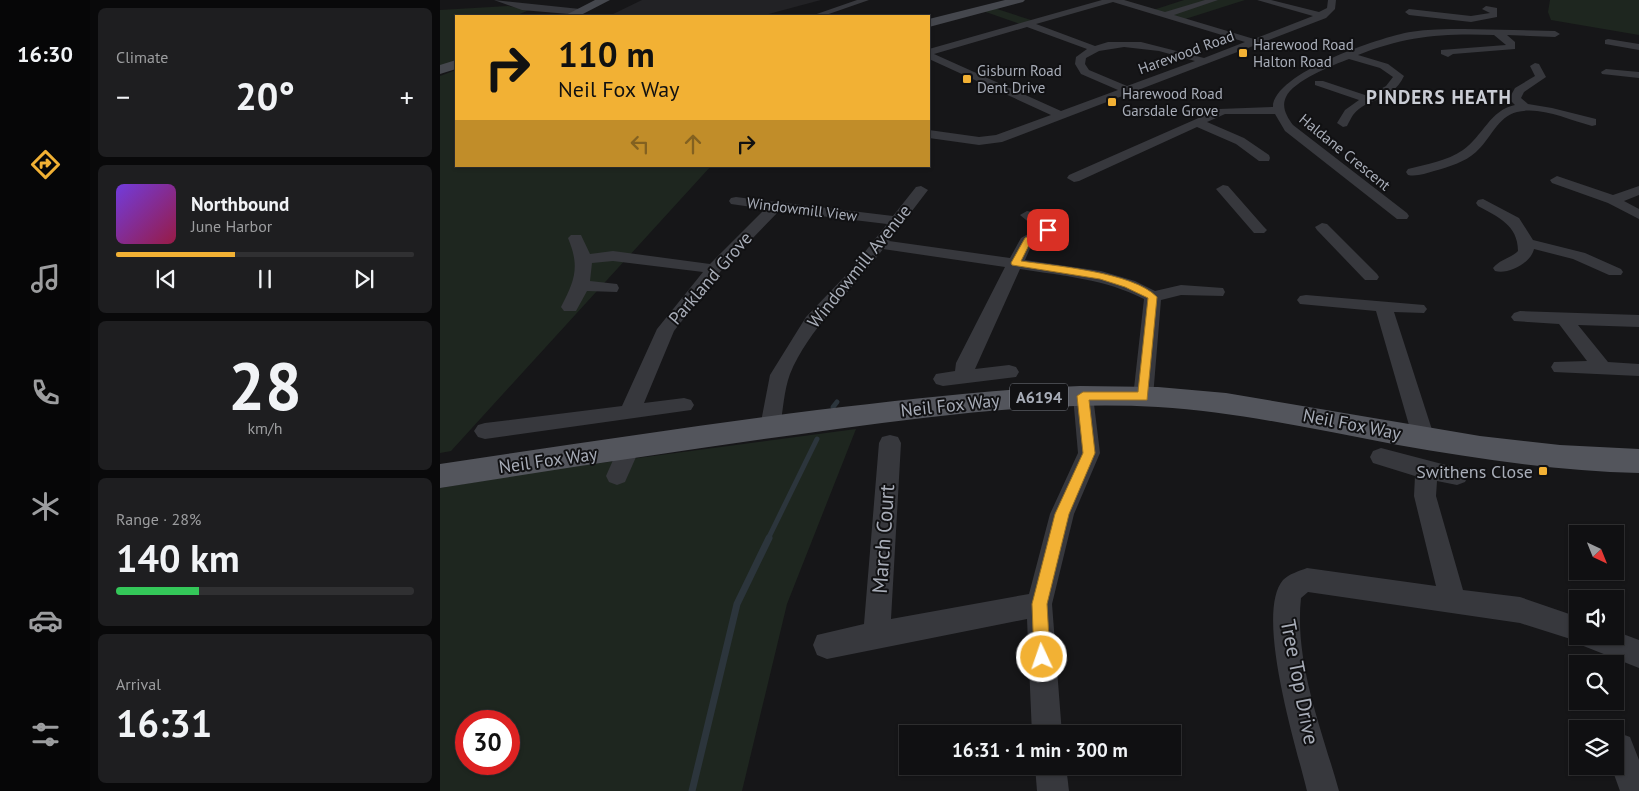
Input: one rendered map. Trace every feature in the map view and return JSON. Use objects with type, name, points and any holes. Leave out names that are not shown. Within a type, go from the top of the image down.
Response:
[{"type":"main road","name":"Neil Fox Way","points":[[440,476],[770,427],[987,400],[1083,396],[1143,397],[1254,406],[1484,449],[1639,461]]},
{"type":"street","points":[[498,0],[522,7],[575,14],[604,0]]},
{"type":"street","points":[[817,15],[865,0]]},
{"type":"street","points":[[930,24],[1019,0]]},
{"type":"street","points":[[930,53],[1113,0],[1255,42]]},
{"type":"street","points":[[1165,15],[1214,0]]},
{"type":"street","points":[[1261,0],[1323,16],[1331,9],[1332,0]]},
{"type":"street","points":[[1412,0],[1409,17],[1428,33]]},
{"type":"street","points":[[840,7],[853,15]]},
{"type":"street","points":[[1409,12],[1471,19],[1494,15],[1494,10],[1486,9]]},
{"type":"street","name":"Harewood Road","points":[[930,134],[993,141],[1323,16]]},
{"type":"street","points":[[1027,24],[1095,49]]},
{"type":"street","name":"Haldane Crescent","points":[[1402,216],[1289,128],[1279,110],[1282,92],[1292,83],[1389,39],[1428,33],[1555,34]]},
{"type":"street","points":[[1448,54],[1444,52],[1512,48],[1510,42],[1498,33]]},
{"type":"street","points":[[1608,42],[1639,47]]},
{"type":"street","points":[[1127,90],[1085,72],[1080,64],[1081,57],[1095,49],[1124,44],[1148,46],[1205,61]]},
{"type":"street","points":[[930,54],[1060,115]]},
{"type":"street","points":[[1343,123],[1349,112],[1390,89],[1397,82],[1399,76],[1384,66],[1350,56]]},
{"type":"street","points":[[936,70],[952,65]]},
{"type":"street","points":[[1524,107],[1515,99],[1519,90],[1541,77],[1535,66]]},
{"type":"street","points":[[1606,72],[1639,75]]},
{"type":"street","points":[[1319,83],[1370,100]]},
{"type":"street","points":[[1415,169],[1441,166],[1467,153],[1486,136],[1490,128],[1504,113],[1511,109],[1524,107],[1592,122]]},
{"type":"street","points":[[1062,172],[1079,181],[1196,122],[1223,111],[1279,110]]},
{"type":"street","points":[[1196,122],[1240,141],[1257,159],[1278,156]]},
{"type":"street","points":[[1557,180],[1613,200],[1639,215]]},
{"type":"street","points":[[1223,189],[1259,230]]},
{"type":"street","name":"Windowmill Avenue","points":[[770,427],[780,375],[815,316],[855,275],[921,190]]},
{"type":"street","points":[[1613,200],[1637,193]]},
{"type":"street","name":"Windowmill View","points":[[736,201],[897,221]]},
{"type":"street","points":[[1483,203],[1515,222],[1526,235],[1526,252],[1518,260],[1501,268]]},
{"type":"street","name":"Parkland Grove","points":[[629,412],[666,329],[714,269],[776,206]]},
{"type":"street","points":[[964,376],[966,363],[1028,239],[1050,232],[1027,215]]},
{"type":"street","points":[[1322,227],[1371,277]]},
{"type":"street","points":[[570,307],[581,286],[586,259],[576,238]]},
{"type":"street","points":[[1527,243],[1579,256],[1615,272]]},
{"type":"street","points":[[879,244],[1101,276],[1129,285],[1153,297],[1180,290],[1217,292]]},
{"type":"street","points":[[586,259],[612,256],[714,269]]},
{"type":"street","points":[[581,286],[610,288]]},
{"type":"street","points":[[1143,397],[1153,297]]},
{"type":"street","points":[[1306,300],[1418,309]]},
{"type":"street","points":[[1383,306],[1424,439]]},
{"type":"street","points":[[1520,317],[1639,321]]},
{"type":"street","points":[[1565,320],[1603,369]]},
{"type":"street","points":[[1561,367],[1638,370]]},
{"type":"street","points":[[943,379],[1009,372]]},
{"type":"street","points":[[1046,725],[1039,604],[1062,514],[1089,453],[1083,396]]},
{"type":"street","points":[[486,431],[684,405]]},
{"type":"street","name":"March Court","points":[[877,635],[890,443]]},
{"type":"street","points":[[617,476],[629,448]]},
{"type":"street","points":[[1381,457],[1426,470],[1457,476]]},
{"type":"street","points":[[1426,470],[1425,496],[1453,600],[1520,610],[1569,627]]},
{"type":"street","name":"Tree Top Drive","points":[[1323,791],[1295,677],[1285,618],[1288,595],[1294,585],[1307,580],[1453,600]]},
{"type":"street","points":[[827,646],[1039,604]]},
{"type":"street","points":[[1615,645],[1639,654]]},
{"type":"street","points":[[1624,761],[1636,791]]},
{"type":"street","points":[[1051,775],[1053,791]]},
{"type":"shaded area","points":[[642,0],[821,0],[765,15],[611,15]]},
{"type":"shaded area","points":[[1184,0],[1245,0],[1182,20],[1150,11]]},
{"type":"shaded area","points":[[1550,0],[1639,0],[1639,35],[1551,20],[1548,12]]},
{"type":"shaded area","points":[[508,6],[529,10],[517,15],[455,15],[455,61],[440,66],[440,10]]},
{"type":"shaded area","points":[[994,8],[1034,21],[1023,25],[983,11]]},
{"type":"shaded area","points":[[455,70],[455,167],[710,167],[451,451],[440,453],[440,76]]},
{"type":"shaded area","points":[[856,429],[787,604],[742,791],[440,791],[440,488],[548,470]]},
{"type":"waterway","points":[[833,407],[837,402]]},
{"type":"waterway","points":[[768,539],[817,439]]},
{"type":"waterway","points":[[692,791],[737,604],[769,538]]},
{"type":"place","name":"Harewood Road Halton Road","points":[[1243,53]]},
{"type":"place","name":"Gisburn Road Dent Drive","points":[[967,79]]},
{"type":"place","name":"Harewood Road Garsdale Grove","points":[[1112,102]]},
{"type":"place","name":"Swithens Close","points":[[1543,471]]},
{"type":"district","name":"PINDERS HEATH","points":[[1439,97]]},
{"type":"route","points":[[1042,657],[1039,604],[1062,514],[1089,453],[1083,396],[1143,397],[1147,364],[1150,302],[1153,297],[1129,285],[1101,276],[1015,263],[1028,239],[1048,230]]}]
